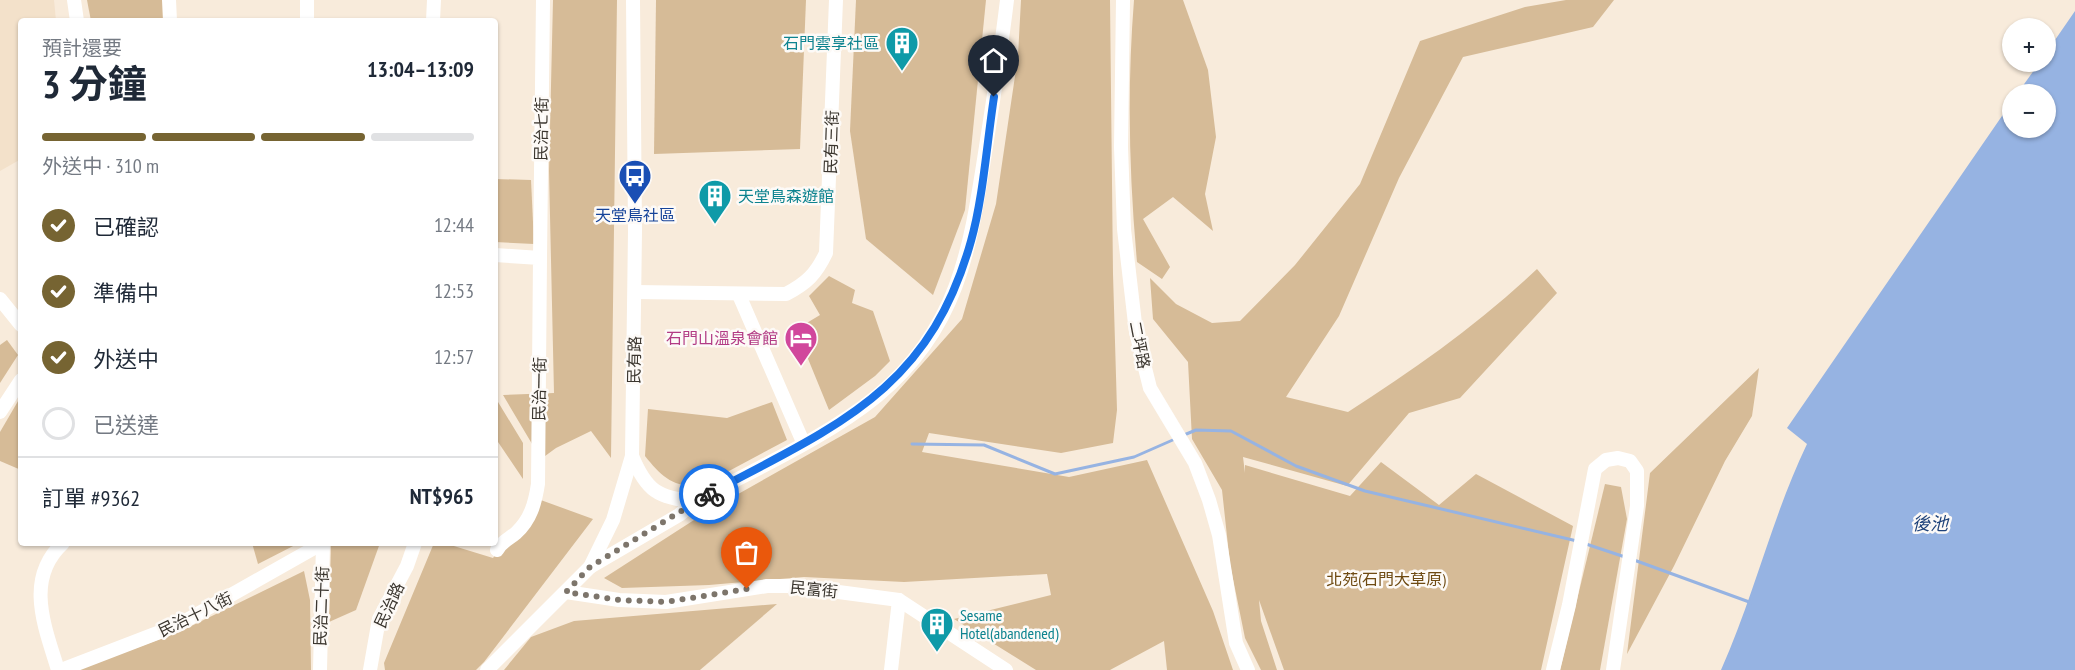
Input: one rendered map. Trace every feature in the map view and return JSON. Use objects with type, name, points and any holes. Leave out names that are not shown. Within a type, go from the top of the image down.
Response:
[{"type":"street","points":[[74,0],[76,18]]},
{"type":"street","points":[[169,0],[170,18]]},
{"type":"street","points":[[306,18],[307,0]]},
{"type":"street","points":[[433,18],[434,0]]},
{"type":"street","name":"民治七街","points":[[540,258],[543,0]]},
{"type":"street","name":"民有路","points":[[487,670],[590,567],[613,520],[632,456],[635,292],[633,0]]},
{"type":"street","name":"民有三街","points":[[635,292],[786,294],[804,285],[816,274],[826,253],[836,0]]},
{"type":"street","points":[[590,567],[679,515],[696,501],[803,442],[876,397],[903,372],[945,314],[972,238],[1007,0]]},
{"type":"street","name":"二坪路","points":[[1123,0],[1121,147],[1124,229],[1136,332],[1150,388],[1195,463],[1209,500],[1218,535],[1236,643],[1248,670]]},
{"type":"street","points":[[498,255],[540,258]]},
{"type":"street","name":"民治一街","points":[[497,549],[517,532],[533,510],[538,484],[540,258]]},
{"type":"street","points":[[739,295],[803,442]]},
{"type":"street","points":[[0,298],[18,321]]},
{"type":"street","points":[[0,412],[18,385]]},
{"type":"street","points":[[632,456],[642,481],[655,492],[675,500],[696,501]]},
{"type":"street","points":[[1553,670],[1569,605],[1595,469],[1606,460],[1618,458],[1630,461],[1637,471],[1637,506],[1613,670]]},
{"type":"street","points":[[60,546],[46,561],[40,580],[41,614],[60,670]]},
{"type":"street","name":"民治十八街","points":[[60,670],[178,625],[318,546]]},
{"type":"street","name":"民治二十街","points":[[320,670],[323,546]]},
{"type":"street","name":"民治路","points":[[370,670],[379,619],[407,567],[414,546]]},
{"type":"street","name":"民富街","points":[[566,592],[619,600],[666,602],[767,586],[793,586],[899,600],[1006,670]]},
{"type":"street","points":[[891,670],[899,600]]},
{"type":"shaded area","points":[[0,0],[54,0],[56,18],[18,18],[18,161],[0,171]]},
{"type":"green space","points":[[87,0],[164,0],[165,18],[90,18]]},
{"type":"green space","points":[[553,0],[617,0],[611,458],[591,431],[556,448],[541,459],[503,395],[554,393],[549,171]]},
{"type":"green space","points":[[656,0],[806,0],[800,149],[654,154]]},
{"type":"green space","points":[[856,0],[986,0],[965,210],[933,295],[866,239],[850,131]]},
{"type":"green space","points":[[1021,0],[1110,0],[1117,410],[1113,443],[1061,453],[929,433],[922,452],[1069,477],[1147,460],[1213,611],[1233,670],[1167,670],[1164,641],[1110,670],[1036,670],[954,619],[1051,595],[1047,574],[904,582],[804,577],[709,585],[622,588],[604,578],[708,511],[875,417],[962,319],[996,204],[1018,56]]},
{"type":"green space","points":[[1134,0],[1183,0],[1208,70],[1216,137],[1205,194],[1213,231],[1173,197],[1143,219],[1170,267],[1162,279],[1137,262],[1130,131],[1130,66]]},
{"type":"green space","name":"北苑(石門大草原)","points":[[1566,0],[1614,0],[1593,27],[1463,57],[1399,178],[1339,316],[1286,397],[1348,412],[1446,345],[1537,269],[1557,293],[1460,398],[1409,413],[1347,486],[1243,457],[1245,473],[1245,465],[1350,496],[1381,462],[1439,505],[1476,474],[1573,526],[1541,670],[1284,670],[1259,600],[1261,621],[1277,670],[1261,670],[1245,638],[1230,564],[1222,490],[1192,439],[1188,362],[1153,319],[1150,278],[1176,304],[1212,323],[1240,321],[1295,265],[1360,184],[1420,41],[1525,7]]},
{"type":"green space","points":[[498,179],[531,180],[534,244],[498,242]]},
{"type":"green space","points":[[829,276],[855,290],[852,303],[873,311],[890,361],[875,376],[829,410],[804,349],[808,346],[800,327],[820,315],[809,296]]},
{"type":"green space","points":[[7,340],[18,355],[0,383],[0,345]]},
{"type":"green space","points":[[1759,368],[1752,416],[1725,461],[1674,566],[1627,654],[1650,473]]},
{"type":"green space","points":[[18,401],[18,469],[0,461],[0,432]]},
{"type":"green space","points":[[498,402],[523,443],[523,479],[498,442]]},
{"type":"green space","points":[[772,402],[787,440],[701,486],[675,483],[662,475],[645,456],[648,409],[727,418]]},
{"type":"green space","points":[[1605,484],[1621,487],[1627,519],[1600,670],[1560,670]]},
{"type":"green space","points":[[538,499],[593,519],[476,670],[385,670],[384,663],[433,546],[454,546],[493,558]]},
{"type":"green space","points":[[253,546],[293,546],[258,564]]},
{"type":"green space","points":[[331,546],[379,546],[356,610],[329,622]]},
{"type":"green space","points":[[304,571],[310,600],[311,670],[77,670],[179,632]]},
{"type":"green space","points":[[777,604],[700,670],[504,670],[531,637],[574,621]]},
{"type":"water","name":"後池","points":[[2075,11],[2075,670],[1721,670],[1783,500],[1807,444],[1787,428],[2002,116],[2002,138],[2056,138],[2056,84],[2024,84],[2033,72],[2056,72],[2056,39]]},
{"type":"waterway","points":[[1184,435],[1196,430],[1231,431],[1296,466],[1365,491],[1577,541]]},
{"type":"waterway","points":[[912,444],[984,445],[1055,474],[1134,457],[1175,439]]},
{"type":"waterway","points":[[1586,544],[1625,557]]},
{"type":"waterway","points":[[1634,560],[1752,603]]},
{"type":"way so far","points":[[709,494],[679,515],[590,567],[566,592],[619,600],[666,602],[747,589]]},
{"type":"place","name":"石門雲享社區","points":[[902,72]]},
{"type":"place","name":"天堂鳥社區","points":[[635,205]]},
{"type":"place","name":"天堂鳥森遊館","points":[[715,225]]},
{"type":"place","name":"石門山溫泉會館","points":[[801,367]]},
{"type":"place","name":"Sesame Hotel(abandened)","points":[[937,653]]},
{"type":"route","points":[[709,494],[836,424],[876,397],[903,372],[931,336],[945,314],[972,238],[994,97]]}]
